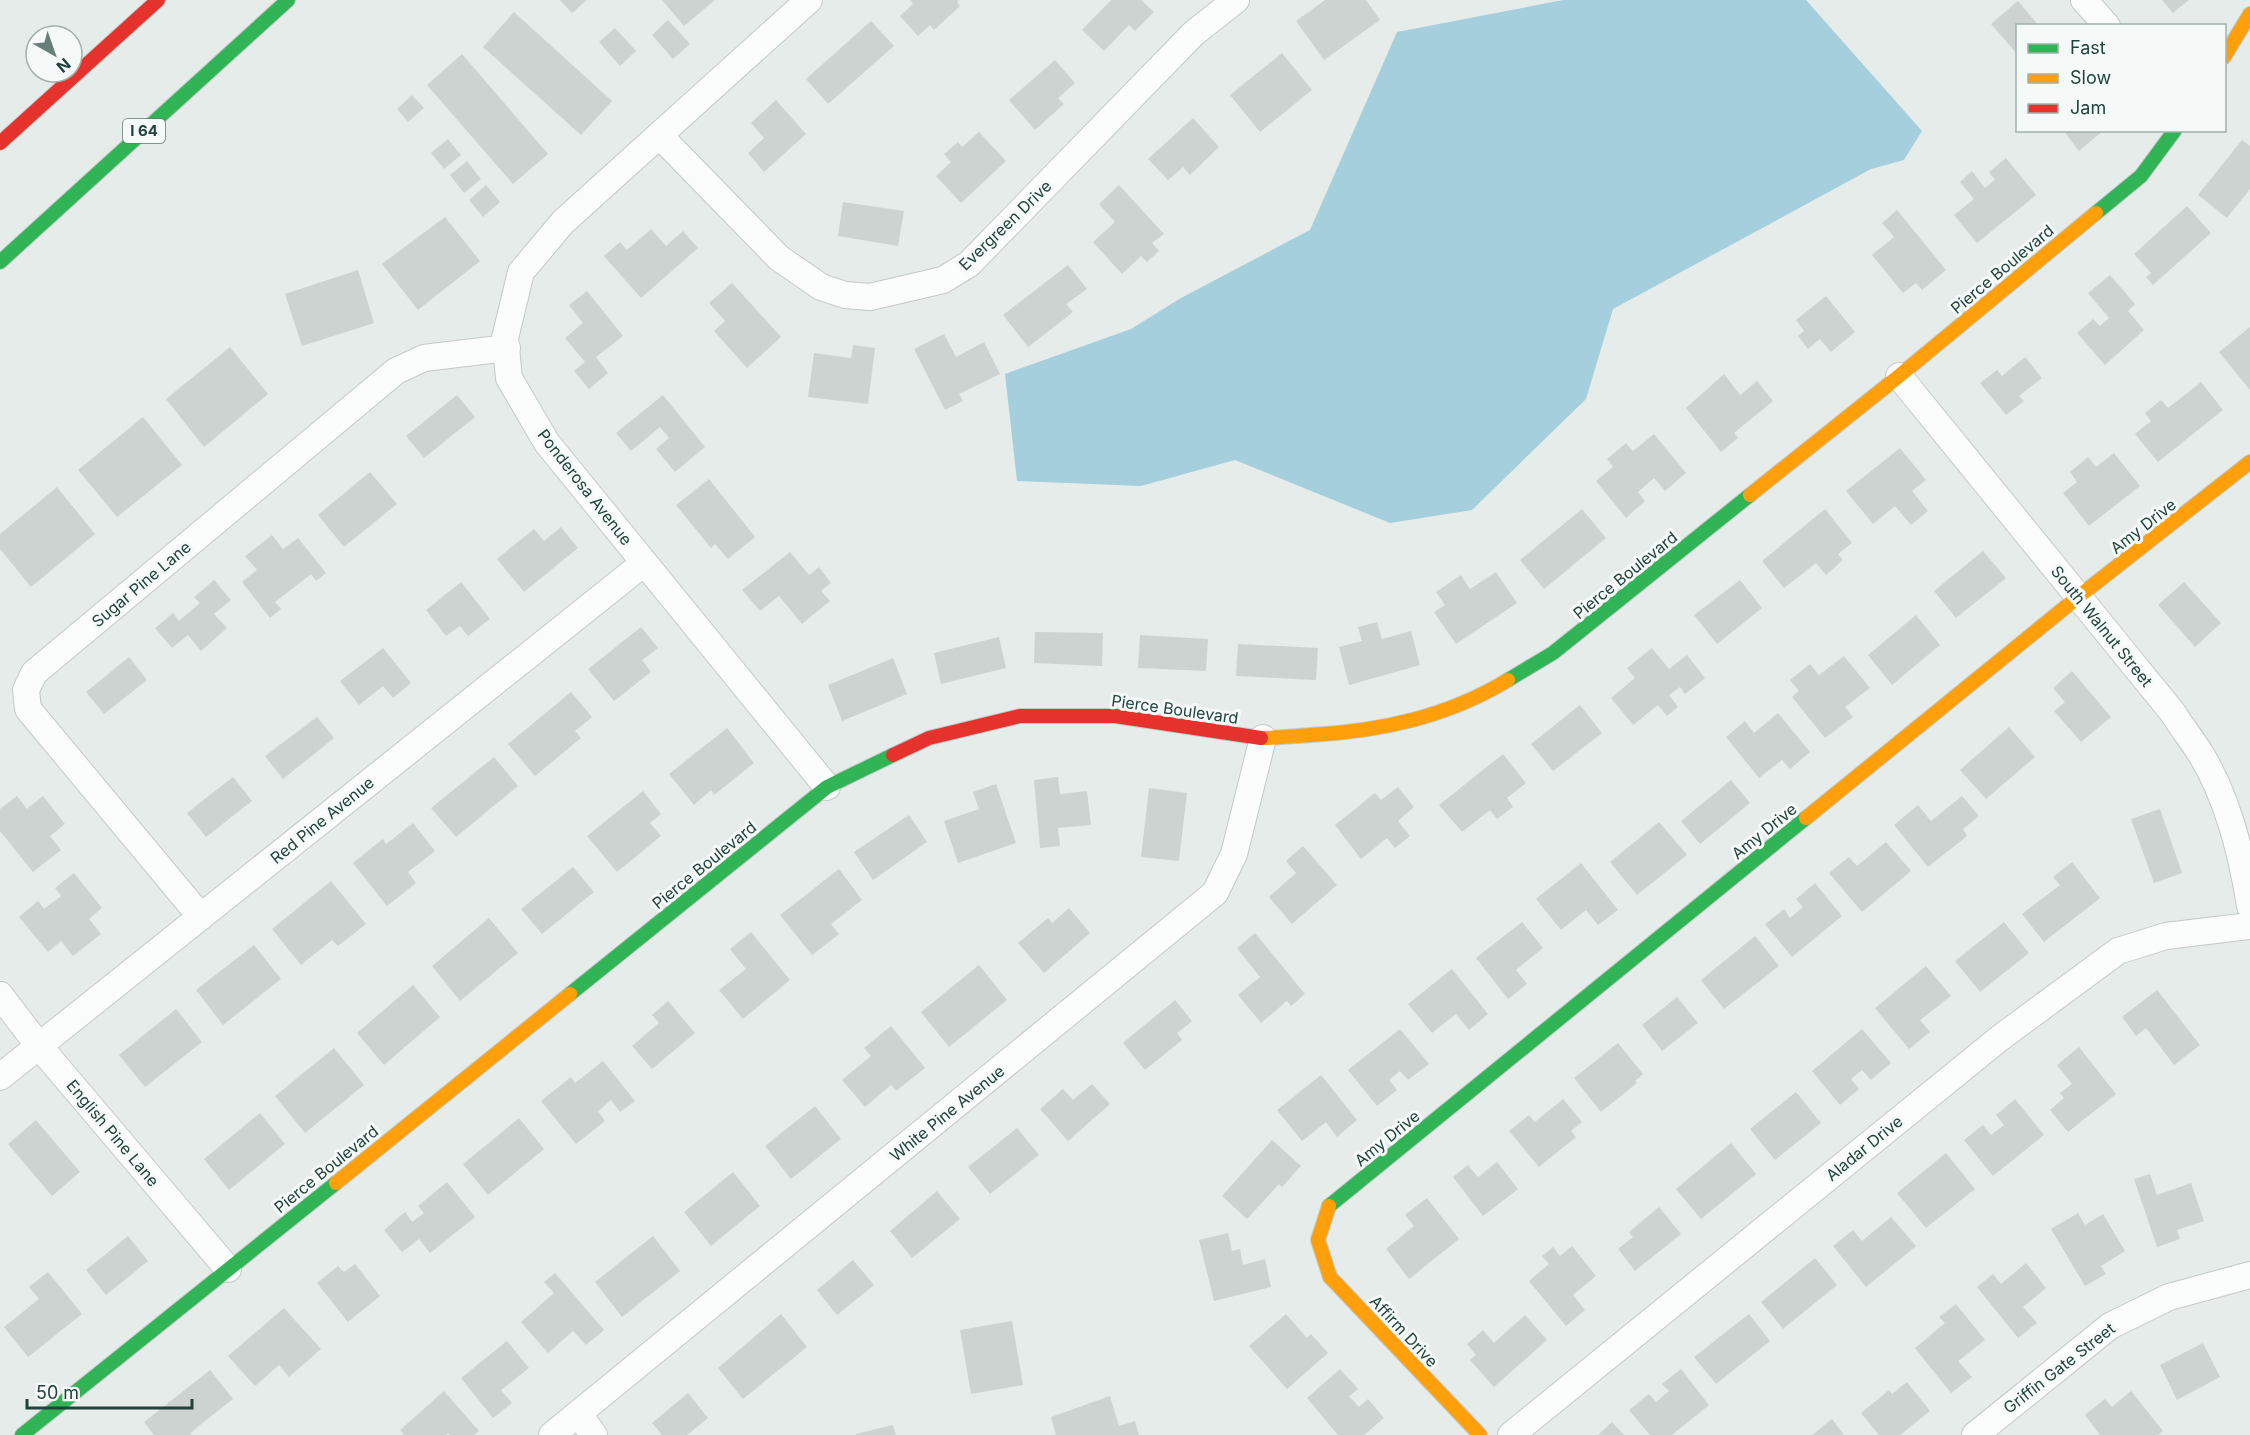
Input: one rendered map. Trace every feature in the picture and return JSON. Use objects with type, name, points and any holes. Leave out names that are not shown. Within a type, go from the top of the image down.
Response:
[{"type":"main road","points":[[0,143],[158,0]]},
{"type":"main road","name":"I 64","points":[[0,262],[288,0]]},
{"type":"main road","points":[[2226,54],[2250,14]]},
{"type":"main road","name":"Pierce Boulevard","points":[[22,1435],[827,787],[929,738],[1020,716],[1115,716],[1263,738],[1359,732],[1431,716],[1490,691],[1553,653],[1899,376],[2141,176],[2174,132]]},
{"type":"main road","name":"Amy Drive","points":[[1318,1240],[1329,1206],[2078,597],[2250,462]]},
{"type":"main road","name":"Affirm Drive","points":[[1318,1240],[1330,1277],[1480,1435]]},
{"type":"street","name":"Ponderosa Avenue","points":[[809,0],[562,222],[521,272],[505,338],[510,378],[547,443],[827,787]]},
{"type":"street","name":"Evergreen Drive","points":[[659,135],[779,258],[821,287],[845,295],[870,297],[919,287],[943,280],[969,264],[1194,33],[1236,0]]},
{"type":"street","points":[[2084,0],[2105,24]]},
{"type":"street","name":"Sugar Pine Lane","points":[[201,917],[28,709],[26,690],[34,673],[396,371],[424,358],[507,348]]},
{"type":"street","name":"South Walnut Street","points":[[1899,376],[2173,713],[2203,757],[2223,801],[2243,862],[2250,906]]},
{"type":"street","name":"Red Pine Avenue","points":[[0,1077],[644,563]]},
{"type":"street","name":"White Pine Avenue","points":[[552,1435],[1215,893],[1234,854],[1263,738]]},
{"type":"street","name":"Aladar Drive","points":[[1511,1435],[2000,1038],[2118,951],[2166,936],[2250,926]]},
{"type":"street","name":"English Pine Lane","points":[[0,995],[39,1046],[228,1269]]},
{"type":"street","name":"Griffin Gate Street","points":[[1975,1435],[2110,1326],[2169,1297],[2250,1275]]},
{"type":"street","points":[[578,1414],[594,1435]]},
{"type":"water","points":[[1563,0],[1806,0],[1922,131],[1904,160],[1871,169],[1613,309],[1586,399],[1472,510],[1390,523],[1235,460],[1141,486],[1017,481],[1005,374],[1131,329],[1181,298],[1310,230],[1397,32]]},
{"type":"building","points":[[560,0],[587,0],[572,13]]},
{"type":"building","points":[[662,0],[715,0],[684,26]]},
{"type":"building","points":[[910,0],[959,0],[957,2],[960,6],[934,30],[930,25],[918,36],[900,16],[913,4]]},
{"type":"building","points":[[1111,0],[1141,0],[1154,12],[1135,31],[1129,25],[1104,51],[1082,30]]},
{"type":"building","points":[[1325,0],[1366,0],[1380,20],[1324,60],[1296,21]]},
{"type":"building","points":[[2162,0],[2189,0],[2173,13]]},
{"type":"building","points":[[2018,1],[2037,24],[2016,24],[2016,53],[1991,24]]},
{"type":"building","points":[[514,12],[612,101],[581,135],[483,47]]},
{"type":"building","points":[[668,20],[690,44],[673,59],[652,35]]},
{"type":"building","points":[[871,21],[894,46],[828,104],[806,79]]},
{"type":"building","points":[[615,28],[636,51],[620,66],[599,42]]},
{"type":"building","points":[[1282,53],[1312,90],[1260,132],[1230,95]]},
{"type":"building","points":[[462,54],[548,154],[513,184],[427,85]]},
{"type":"building","points":[[1055,60],[1075,83],[1058,98],[1064,104],[1035,130],[1009,100]]},
{"type":"building","points":[[412,95],[424,108],[408,122],[397,109]]},
{"type":"building","points":[[776,100],[806,134],[764,172],[748,153],[764,138],[751,123]]},
{"type":"building","points":[[1193,118],[1219,147],[1190,175],[1183,167],[1168,180],[1148,159]]},
{"type":"building","points":[[979,132],[1006,161],[961,203],[936,176],[951,162],[944,154],[958,142],[962,147]]},
{"type":"building","points":[[2065,132],[2102,132],[2079,151]]},
{"type":"building","points":[[448,139],[461,155],[444,169],[431,153]]},
{"type":"building","points":[[2242,140],[2250,146],[2250,189],[2227,218],[2198,195]]},
{"type":"building","points":[[2006,158],[2036,195],[1977,243],[1954,215],[1974,199],[1960,182],[1972,171],[1985,188],[1995,180],[1989,172]]},
{"type":"building","points":[[467,161],[481,179],[464,193],[450,175]]},
{"type":"building","points":[[486,185],[500,202],[483,217],[469,200]]},
{"type":"building","points":[[1119,185],[1164,234],[1152,243],[1159,251],[1147,262],[1141,256],[1122,274],[1093,242],[1115,222],[1099,204]]},
{"type":"building","points":[[843,202],[904,211],[898,246],[838,236]]},
{"type":"building","points":[[2187,206],[2211,233],[2153,285],[2146,277],[2151,273],[2134,254]]},
{"type":"building","points":[[1897,210],[1946,270],[1922,290],[1916,283],[1903,293],[1872,255],[1894,237],[1882,223]]},
{"type":"building","points":[[445,217],[480,261],[418,310],[382,264]]},
{"type":"building","points":[[651,229],[666,246],[683,231],[698,248],[641,298],[604,256],[620,242],[627,250]]},
{"type":"building","points":[[1068,265],[1087,289],[1066,304],[1073,312],[1028,347],[1003,315]]},
{"type":"building","points":[[358,270],[374,323],[302,346],[285,294]]},
{"type":"building","points":[[2110,275],[2135,304],[2128,311],[2144,330],[2105,365],[2077,333],[2093,319],[2100,326],[2109,318],[2088,293]]},
{"type":"building","points":[[732,283],[781,337],[747,368],[714,331],[725,321],[709,303]]},
{"type":"building","points":[[587,291],[623,336],[596,357],[608,373],[589,389],[574,371],[585,362],[565,338],[583,323],[569,305]]},
{"type":"building","points":[[1826,296],[1855,332],[1831,352],[1820,339],[1808,349],[1798,336],[1804,331],[1796,320]]},
{"type":"building","points":[[2250,327],[2250,390],[2219,352]]},
{"type":"building","points":[[944,334],[956,357],[984,342],[1000,374],[959,394],[963,401],[945,410],[914,349]]},
{"type":"building","points":[[853,345],[875,348],[868,404],[808,397],[814,353],[851,358]]},
{"type":"building","points":[[230,347],[268,394],[204,447],[166,399]]},
{"type":"building","points":[[2025,357],[2042,378],[2019,396],[2024,401],[2006,415],[1980,383],[1997,370],[2002,376]]},
{"type":"building","points":[[1724,374],[1740,395],[1757,381],[1773,401],[1734,433],[1738,438],[1721,452],[1686,408]]},
{"type":"building","points":[[2201,382],[2223,410],[2158,462],[2135,434],[2151,421],[2145,413],[2161,400],[2168,408]]},
{"type":"building","points":[[457,395],[475,417],[424,458],[406,436]]},
{"type":"building","points":[[663,395],[705,447],[675,472],[656,449],[669,438],[660,427],[631,451],[616,433]]},
{"type":"building","points":[[143,417],[182,465],[117,517],[78,470]]},
{"type":"building","points":[[1654,434],[1686,473],[1665,491],[1654,478],[1638,492],[1645,501],[1626,518],[1596,481],[1613,467],[1607,459],[1626,443],[1633,451]]},
{"type":"building","points":[[1900,448],[1926,480],[1912,491],[1928,511],[1911,525],[1895,506],[1873,524],[1846,491]]},
{"type":"building","points":[[2114,453],[2140,486],[2089,526],[2063,493],[2077,482],[2070,472],[2088,457],[2096,467]]},
{"type":"building","points":[[370,472],[397,504],[344,547],[318,515]]},
{"type":"building","points":[[709,479],[755,537],[728,559],[715,544],[711,548],[676,505]]},
{"type":"building","points":[[57,487],[95,534],[31,587],[0,549],[0,534]]},
{"type":"building","points":[[1582,509],[1606,538],[1544,589],[1520,560]]},
{"type":"building","points":[[1825,509],[1852,543],[1838,554],[1843,560],[1826,575],[1816,563],[1784,588],[1762,561]]},
{"type":"building","points":[[561,527],[578,548],[524,592],[497,559],[534,529],[544,541]]},
{"type":"building","points":[[272,535],[283,549],[298,538],[326,573],[316,581],[311,574],[275,602],[281,609],[270,618],[242,582],[257,570],[245,556]]},
{"type":"building","points":[[1983,551],[2006,578],[1956,618],[1934,591]]},
{"type":"building","points":[[790,552],[809,575],[819,567],[831,583],[821,591],[830,601],[802,624],[779,596],[760,611],[742,590]]},
{"type":"building","points":[[1496,572],[1517,603],[1456,644],[1434,612],[1445,605],[1436,592],[1461,575],[1470,589]]},
{"type":"building","points":[[214,580],[231,600],[214,614],[227,628],[201,651],[188,635],[172,648],[155,628],[173,613],[179,621],[200,603],[194,597]]},
{"type":"building","points":[[1740,580],[1762,608],[1717,644],[1694,615]]},
{"type":"building","points":[[461,582],[490,619],[468,636],[460,626],[446,636],[426,610]]},
{"type":"building","points":[[2184,582],[2221,623],[2195,647],[2158,605]]},
{"type":"building","points":[[1916,615],[1940,645],[1892,685],[1868,655]]},
{"type":"building","points":[[1377,622],[1382,639],[1411,631],[1420,665],[1349,685],[1339,647],[1362,641],[1358,627]]},
{"type":"building","points":[[641,627],[658,648],[642,660],[651,672],[614,701],[588,669]]},
{"type":"building","points":[[1035,632],[1103,633],[1102,666],[1034,663]]},
{"type":"building","points":[[1140,635],[1208,639],[1206,671],[1138,668]]},
{"type":"building","points":[[999,637],[1006,668],[941,684],[934,653]]},
{"type":"building","points":[[1238,644],[1318,648],[1316,680],[1236,676]]},
{"type":"building","points":[[383,648],[411,683],[393,698],[383,686],[359,705],[340,681]]},
{"type":"building","points":[[1652,648],[1669,669],[1687,655],[1705,678],[1685,694],[1680,687],[1669,695],[1678,707],[1667,716],[1658,705],[1633,725],[1611,698],[1635,678],[1627,668]]},
{"type":"building","points":[[1844,656],[1870,688],[1845,707],[1853,717],[1825,738],[1792,697],[1799,691],[1790,680],[1810,664],[1819,675]]},
{"type":"building","points":[[129,657],[147,680],[104,714],[86,692]]},
{"type":"building","points":[[893,658],[907,694],[842,721],[828,685]]},
{"type":"building","points":[[2072,671],[2111,717],[2081,742],[2054,711],[2065,702],[2053,688]]},
{"type":"building","points":[[571,692],[592,717],[575,731],[581,738],[535,776],[508,744]]},
{"type":"building","points":[[1580,705],[1602,733],[1553,771],[1531,744]]},
{"type":"building","points":[[1778,713],[1810,752],[1790,769],[1782,760],[1759,778],[1726,737],[1745,721],[1754,733]]},
{"type":"building","points":[[317,717],[334,738],[283,779],[265,756]]},
{"type":"building","points":[[2009,727],[2035,757],[1986,799],[1960,770]]},
{"type":"building","points":[[727,728],[754,763],[714,795],[711,790],[694,805],[669,774]]},
{"type":"building","points":[[1503,754],[1526,783],[1507,798],[1513,807],[1497,819],[1490,810],[1462,832],[1439,805]]},
{"type":"building","points":[[494,757],[518,786],[456,837],[431,808]]},
{"type":"building","points":[[233,777],[252,801],[206,837],[187,813]]},
{"type":"building","points":[[1058,777],[1060,794],[1087,791],[1091,825],[1058,828],[1060,846],[1040,848],[1034,780]]},
{"type":"building","points":[[1731,780],[1750,803],[1700,844],[1681,821]]},
{"type":"building","points":[[996,784],[1016,843],[958,863],[944,821],[979,809],[973,792]]},
{"type":"building","points":[[1398,787],[1414,807],[1398,821],[1410,836],[1395,848],[1387,838],[1361,859],[1335,825],[1375,793],[1381,800]]},
{"type":"building","points":[[1149,788],[1187,793],[1179,861],[1141,857]]},
{"type":"building","points":[[643,791],[661,814],[650,823],[661,836],[617,872],[587,836]]},
{"type":"building","points":[[17,796],[27,809],[43,796],[65,824],[50,836],[61,850],[33,872],[0,831],[0,809]]},
{"type":"building","points":[[1962,796],[1979,816],[1963,829],[1967,836],[1928,867],[1894,825],[1918,805],[1931,821]]},
{"type":"building","points":[[2160,809],[2182,873],[2154,883],[2131,819]]},
{"type":"building","points":[[909,815],[927,842],[873,880],[854,852]]},
{"type":"building","points":[[1659,822],[1687,855],[1637,895],[1610,862]]},
{"type":"building","points":[[413,823],[435,851],[408,872],[416,883],[387,906],[353,863],[383,839],[386,844]]},
{"type":"building","points":[[1886,842],[1911,871],[1862,912],[1829,873],[1849,857],[1857,866]]},
{"type":"building","points":[[1303,846],[1337,885],[1292,924],[1269,897],[1296,873],[1286,861]]},
{"type":"building","points":[[2072,862],[2100,898],[2044,942],[2022,914],[2060,885],[2053,877]]},
{"type":"building","points":[[1581,863],[1618,910],[1598,925],[1586,910],[1561,930],[1536,899]]},
{"type":"building","points":[[573,867],[594,892],[542,934],[521,909]]},
{"type":"building","points":[[839,869],[862,900],[831,924],[839,934],[812,955],[780,915]]},
{"type":"building","points":[[74,873],[102,908],[89,919],[101,934],[73,956],[61,941],[48,952],[19,917],[38,901],[44,909],[61,896],[55,888]]},
{"type":"building","points":[[331,881],[366,924],[338,946],[332,940],[301,965],[272,929]]},
{"type":"building","points":[[1815,883],[1842,916],[1792,957],[1765,924],[1784,909],[1790,918],[1803,907],[1796,899]]},
{"type":"building","points":[[1069,908],[1090,933],[1044,973],[1018,943],[1048,918],[1052,923]]},
{"type":"building","points":[[489,918],[518,953],[460,1001],[432,966]]},
{"type":"building","points":[[1522,922],[1543,948],[1516,970],[1527,984],[1508,999],[1476,958]]},
{"type":"building","points":[[2004,922],[2029,953],[1980,992],[1955,961]]},
{"type":"building","points":[[751,932],[790,980],[743,1019],[719,990],[746,969],[730,949]]},
{"type":"building","points":[[1255,933],[1305,994],[1291,1006],[1287,1001],[1261,1023],[1238,995],[1260,977],[1237,948]]},
{"type":"building","points":[[1755,936],[1779,966],[1724,1009],[1701,980]]},
{"type":"building","points":[[254,945],[281,979],[223,1025],[196,990]]},
{"type":"building","points":[[979,965],[1007,1000],[949,1047],[921,1012]]},
{"type":"building","points":[[1926,966],[1951,996],[1920,1020],[1930,1032],[1909,1049],[1875,1008]]},
{"type":"building","points":[[1452,969],[1488,1014],[1469,1030],[1456,1014],[1432,1033],[1408,1004]]},
{"type":"building","points":[[413,985],[440,1017],[384,1065],[357,1033]]},
{"type":"building","points":[[2157,990],[2200,1045],[2174,1065],[2146,1028],[2136,1036],[2122,1017]]},
{"type":"building","points":[[1677,997],[1698,1023],[1662,1051],[1642,1025]]},
{"type":"building","points":[[1175,1000],[1192,1021],[1177,1033],[1182,1040],[1145,1070],[1123,1043]]},
{"type":"building","points":[[668,1001],[695,1033],[652,1069],[632,1046],[659,1023],[652,1015]]},
{"type":"building","points":[[176,1009],[202,1042],[145,1087],[119,1055]]},
{"type":"building","points":[[891,1026],[925,1068],[896,1091],[891,1085],[865,1107],[842,1080],[871,1056],[864,1048]]},
{"type":"building","points":[[1400,1029],[1429,1064],[1408,1080],[1400,1071],[1389,1080],[1397,1090],[1377,1106],[1348,1070]]},
{"type":"building","points":[[1862,1029],[1891,1063],[1871,1080],[1862,1070],[1851,1079],[1859,1089],[1840,1105],[1812,1071]]},
{"type":"building","points":[[1618,1043],[1643,1074],[1635,1081],[1637,1083],[1601,1112],[1574,1078]]},
{"type":"building","points":[[2079,1047],[2116,1094],[2068,1132],[2050,1110],[2064,1098],[2060,1093],[2072,1084],[2057,1065]]},
{"type":"building","points":[[334,1048],[364,1085],[305,1133],[275,1096]]},
{"type":"building","points":[[603,1061],[635,1101],[620,1112],[611,1100],[598,1111],[605,1121],[576,1144],[541,1101],[571,1077],[575,1083]]},
{"type":"building","points":[[1321,1075],[1357,1120],[1337,1137],[1326,1122],[1302,1141],[1277,1110]]},
{"type":"building","points":[[1092,1084],[1110,1104],[1068,1141],[1040,1109],[1063,1089],[1073,1100]]},
{"type":"building","points":[[1796,1092],[1821,1123],[1775,1160],[1750,1129]]},
{"type":"building","points":[[1563,1099],[1582,1122],[1571,1131],[1576,1137],[1539,1167],[1509,1131],[1529,1115],[1535,1122]]},
{"type":"building","points":[[2015,1099],[2044,1135],[1993,1176],[1964,1140],[1983,1125],[1991,1135],[2004,1125],[1996,1115]]},
{"type":"building","points":[[815,1106],[841,1139],[791,1179],[765,1146]]},
{"type":"building","points":[[260,1113],[285,1144],[229,1190],[204,1159]]},
{"type":"building","points":[[519,1118],[544,1149],[488,1195],[463,1164]]},
{"type":"building","points":[[36,1120],[80,1172],[52,1196],[8,1144]]},
{"type":"building","points":[[1017,1128],[1039,1155],[990,1194],[968,1167]]},
{"type":"building","points":[[1272,1140],[1301,1166],[1282,1187],[1279,1184],[1247,1219],[1222,1196]]},
{"type":"building","points":[[1731,1143],[1756,1174],[1701,1219],[1676,1189]]},
{"type":"building","points":[[1946,1153],[1975,1189],[1926,1228],[1897,1193]]},
{"type":"building","points":[[1497,1162],[1518,1189],[1483,1216],[1453,1177],[1468,1165],[1478,1177]]},
{"type":"building","points":[[733,1172],[760,1206],[711,1246],[684,1212]]},
{"type":"building","points":[[2150,1174],[2157,1195],[2191,1183],[2204,1221],[2177,1230],[2180,1239],[2157,1247],[2134,1179]]},
{"type":"building","points":[[447,1182],[475,1217],[430,1253],[419,1239],[402,1252],[384,1230],[405,1212],[412,1222],[424,1213],[418,1206]]},
{"type":"building","points":[[937,1191],[960,1219],[912,1258],[890,1231]]},
{"type":"building","points":[[1427,1198],[1459,1239],[1409,1279],[1386,1249],[1414,1226],[1405,1215]]},
{"type":"building","points":[[1659,1207],[1681,1234],[1635,1271],[1618,1249],[1633,1237],[1629,1232]]},
{"type":"building","points":[[2078,1213],[2085,1225],[2103,1214],[2125,1251],[2101,1266],[2106,1274],[2085,1286],[2051,1229]]},
{"type":"building","points":[[1891,1217],[1916,1246],[1866,1287],[1833,1246],[1853,1230],[1862,1241]]},
{"type":"building","points":[[1228,1233],[1232,1251],[1240,1249],[1243,1265],[1265,1259],[1271,1287],[1214,1301],[1199,1240]]},
{"type":"building","points":[[128,1236],[148,1261],[106,1295],[86,1270]]},
{"type":"building","points":[[653,1236],[680,1271],[622,1317],[595,1282]]},
{"type":"building","points":[[1572,1246],[1596,1276],[1573,1295],[1585,1310],[1566,1326],[1529,1281],[1549,1264],[1542,1256],[1553,1247],[1560,1256]]},
{"type":"building","points":[[1815,1258],[1837,1285],[1783,1329],[1761,1302]]},
{"type":"building","points":[[853,1260],[874,1285],[837,1315],[817,1290]]},
{"type":"building","points":[[2026,1263],[2046,1288],[2023,1307],[2037,1323],[2018,1338],[1977,1287],[1993,1274],[2001,1284]]},
{"type":"building","points":[[355,1264],[380,1296],[348,1322],[317,1283],[338,1266],[344,1272]]},
{"type":"building","points":[[48,1272],[82,1314],[28,1357],[4,1327],[39,1299],[29,1287]]},
{"type":"building","points":[[555,1273],[604,1330],[586,1345],[573,1331],[548,1353],[521,1322],[554,1293],[544,1282]]},
{"type":"building","points":[[1956,1304],[1985,1340],[1958,1361],[1972,1377],[1951,1393],[1915,1348],[1945,1323],[1939,1317]]},
{"type":"building","points":[[284,1308],[321,1349],[289,1377],[279,1365],[255,1386],[228,1356]]},
{"type":"building","points":[[781,1314],[807,1347],[743,1399],[718,1368]]},
{"type":"building","points":[[1286,1314],[1307,1338],[1311,1334],[1328,1353],[1287,1389],[1249,1346]]},
{"type":"building","points":[[1749,1314],[1770,1341],[1716,1384],[1694,1357]]},
{"type":"building","points":[[1525,1315],[1547,1340],[1494,1387],[1470,1360],[1476,1355],[1467,1344],[1483,1330],[1494,1343]]},
{"type":"building","points":[[1012,1321],[1023,1385],[971,1394],[960,1330]]},
{"type":"building","points":[[507,1341],[529,1368],[501,1390],[512,1403],[493,1418],[461,1378]]},
{"type":"building","points":[[2203,1343],[2220,1377],[2177,1400],[2160,1365]]},
{"type":"building","points":[[1340,1369],[1358,1389],[1349,1396],[1359,1407],[1368,1399],[1384,1418],[1364,1435],[1338,1435],[1307,1398]]},
{"type":"building","points":[[1681,1369],[1709,1405],[1672,1435],[1650,1435],[1629,1410],[1649,1394],[1656,1402],[1669,1391],[1662,1384]]},
{"type":"building","points":[[210,1370],[233,1399],[190,1433],[192,1435],[154,1435],[144,1422]]},
{"type":"building","points":[[1907,1382],[1930,1411],[1900,1435],[1879,1435],[1861,1413],[1889,1390],[1892,1394]]},
{"type":"building","points":[[444,1391],[479,1431],[474,1435],[450,1435],[448,1433],[446,1435],[404,1435],[400,1430]]},
{"type":"building","points":[[2131,1391],[2163,1431],[2158,1435],[2100,1435],[2085,1415],[2105,1399],[2112,1407]]},
{"type":"building","points":[[688,1393],[708,1418],[687,1435],[662,1435],[652,1423]]},
{"type":"building","points":[[1110,1396],[1119,1426],[1135,1421],[1139,1435],[1056,1435],[1051,1417]]},
{"type":"building","points":[[1832,1419],[1844,1435],[1812,1435]]},
{"type":"building","points":[[1612,1422],[1624,1435],[1598,1435]]},
{"type":"building","points":[[893,1425],[896,1435],[856,1435],[856,1434]]},
{"type":"traffic: fast","points":[[0,262],[288,0]]},
{"type":"traffic: fast","points":[[2096,213],[2141,176],[2174,132]]},
{"type":"traffic: fast","points":[[1508,680],[1553,653],[1750,495]]},
{"type":"traffic: fast","points":[[570,994],[827,787],[893,755]]},
{"type":"traffic: fast","points":[[1329,1206],[1806,818]]},
{"type":"traffic: fast","points":[[22,1435],[336,1183]]},
{"type":"traffic: slow","points":[[2226,54],[2250,14]]},
{"type":"traffic: slow","points":[[1750,495],[1899,376],[2096,213]]},
{"type":"traffic: slow","points":[[1806,818],[2078,597],[2250,462]]},
{"type":"traffic: slow","points":[[1261,738],[1337,733],[1388,726],[1461,704],[1508,680]]},
{"type":"traffic: slow","points":[[336,1183],[570,994]]},
{"type":"traffic: slow","points":[[1329,1206],[1318,1240],[1330,1277],[1480,1435]]},
{"type":"traffic: jam","points":[[0,143],[158,0]]},
{"type":"traffic: jam","points":[[893,755],[929,738],[1020,716],[1115,716],[1261,738]]}]
